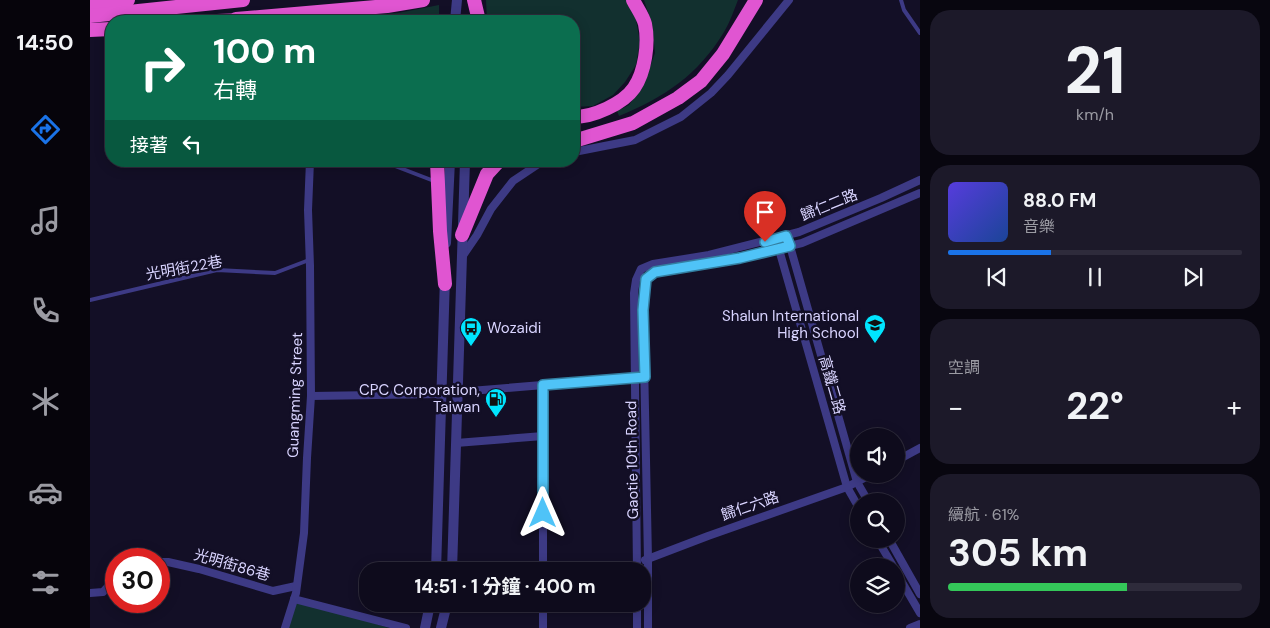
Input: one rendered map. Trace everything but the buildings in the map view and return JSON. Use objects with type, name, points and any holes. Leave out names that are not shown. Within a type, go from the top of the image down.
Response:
[{"type":"highway","points":[[90,4],[128,0]]},
{"type":"highway","points":[[90,16],[243,0]]},
{"type":"highway","points":[[290,15],[387,6],[423,0]]},
{"type":"highway","points":[[473,0],[477,15]]},
{"type":"highway","points":[[580,117],[600,112],[618,102],[634,88],[645,60],[647,44],[645,23],[633,0]]},
{"type":"highway","points":[[744,20],[750,0]]},
{"type":"highway","points":[[580,139],[634,123],[678,98],[701,81],[723,54],[756,0]]},
{"type":"highway","points":[[90,31],[105,31]]},
{"type":"highway","points":[[580,134],[598,132]]},
{"type":"highway","points":[[437,167],[445,284]]},
{"type":"highway","points":[[462,235],[487,174],[493,167]]},
{"type":"street","points":[[456,15],[457,0]]},
{"type":"street","points":[[472,15],[473,0]]},
{"type":"street","points":[[580,151],[635,140],[681,117],[711,93],[728,75],[789,0]]},
{"type":"street","name":"Guangming Street","points":[[285,628],[294,599],[304,533],[312,396],[308,210],[310,167]]},
{"type":"street","points":[[432,167],[438,197]]},
{"type":"street","points":[[436,562],[450,167]]},
{"type":"street","points":[[452,562],[465,167]]},
{"type":"street","points":[[461,259],[491,209],[513,181],[534,167]]},
{"type":"street","name":"歸仁二路","points":[[636,280],[641,269],[653,264],[709,255],[786,236],[872,202],[920,180]]},
{"type":"street","name":"歸仁二路","points":[[644,291],[646,279],[655,272],[740,258],[802,243],[920,193]]},
{"type":"street","name":"高鐵二路","points":[[786,236],[850,457]]},
{"type":"street","name":"高鐵二路","points":[[776,239],[847,487],[850,493]]},
{"type":"street","name":"Gaotie 10th Road","points":[[636,280],[634,293],[637,562]]},
{"type":"street","name":"Gaotie 10th Road","points":[[644,291],[648,628]]},
{"type":"street","points":[[458,392],[645,377]]},
{"type":"street","points":[[543,385],[543,562]]},
{"type":"street","points":[[312,396],[442,394]]},
{"type":"street","points":[[456,443],[543,436]]},
{"type":"street","points":[[905,456],[920,448]]},
{"type":"street","name":"歸仁六路","points":[[644,562],[648,559],[855,483]]},
{"type":"street","points":[[894,548],[920,594]]},
{"type":"street","name":"光明街86巷","points":[[170,562],[199,569],[273,592],[296,586]]},
{"type":"street","points":[[905,587],[920,613]]},
{"type":"street","points":[[90,593],[102,592],[105,589]]},
{"type":"street","points":[[294,599],[406,628]]},
{"type":"street","points":[[425,628],[428,612]]},
{"type":"street","points":[[441,628],[445,612]]},
{"type":"street","points":[[543,612],[543,628]]},
{"type":"street","points":[[637,612],[637,628]]},
{"type":"street","points":[[910,628],[920,624]]},
{"type":"lane","points":[[901,0],[904,10],[920,33]]},
{"type":"lane","points":[[398,167],[434,181]]},
{"type":"lane","name":"光明街22巷","points":[[90,300],[217,270],[275,273],[310,260]]},
{"type":"green space","points":[[486,0],[626,0],[635,14],[640,42],[636,65],[625,82],[613,95],[593,106],[580,107],[580,15],[487,15]]},
{"type":"green space","points":[[644,0],[738,0],[724,32],[703,61],[666,92],[619,116],[617,111],[629,105],[644,83],[655,53],[652,24]]},
{"type":"green space","points":[[439,5],[439,15],[361,15],[398,13]]},
{"type":"green space","points":[[302,601],[389,628],[285,628],[292,605]]},
{"type":"place","name":"Shalun International High School","points":[[875,344]]},
{"type":"place","name":"Wozaidi","points":[[471,347]]},
{"type":"place","name":"CPC Corporation, Taiwan","points":[[496,418]]},
{"type":"route","points":[[543,513],[543,385],[645,377],[643,310],[646,279],[655,272],[740,258],[790,246],[786,236],[765,242]]}]
